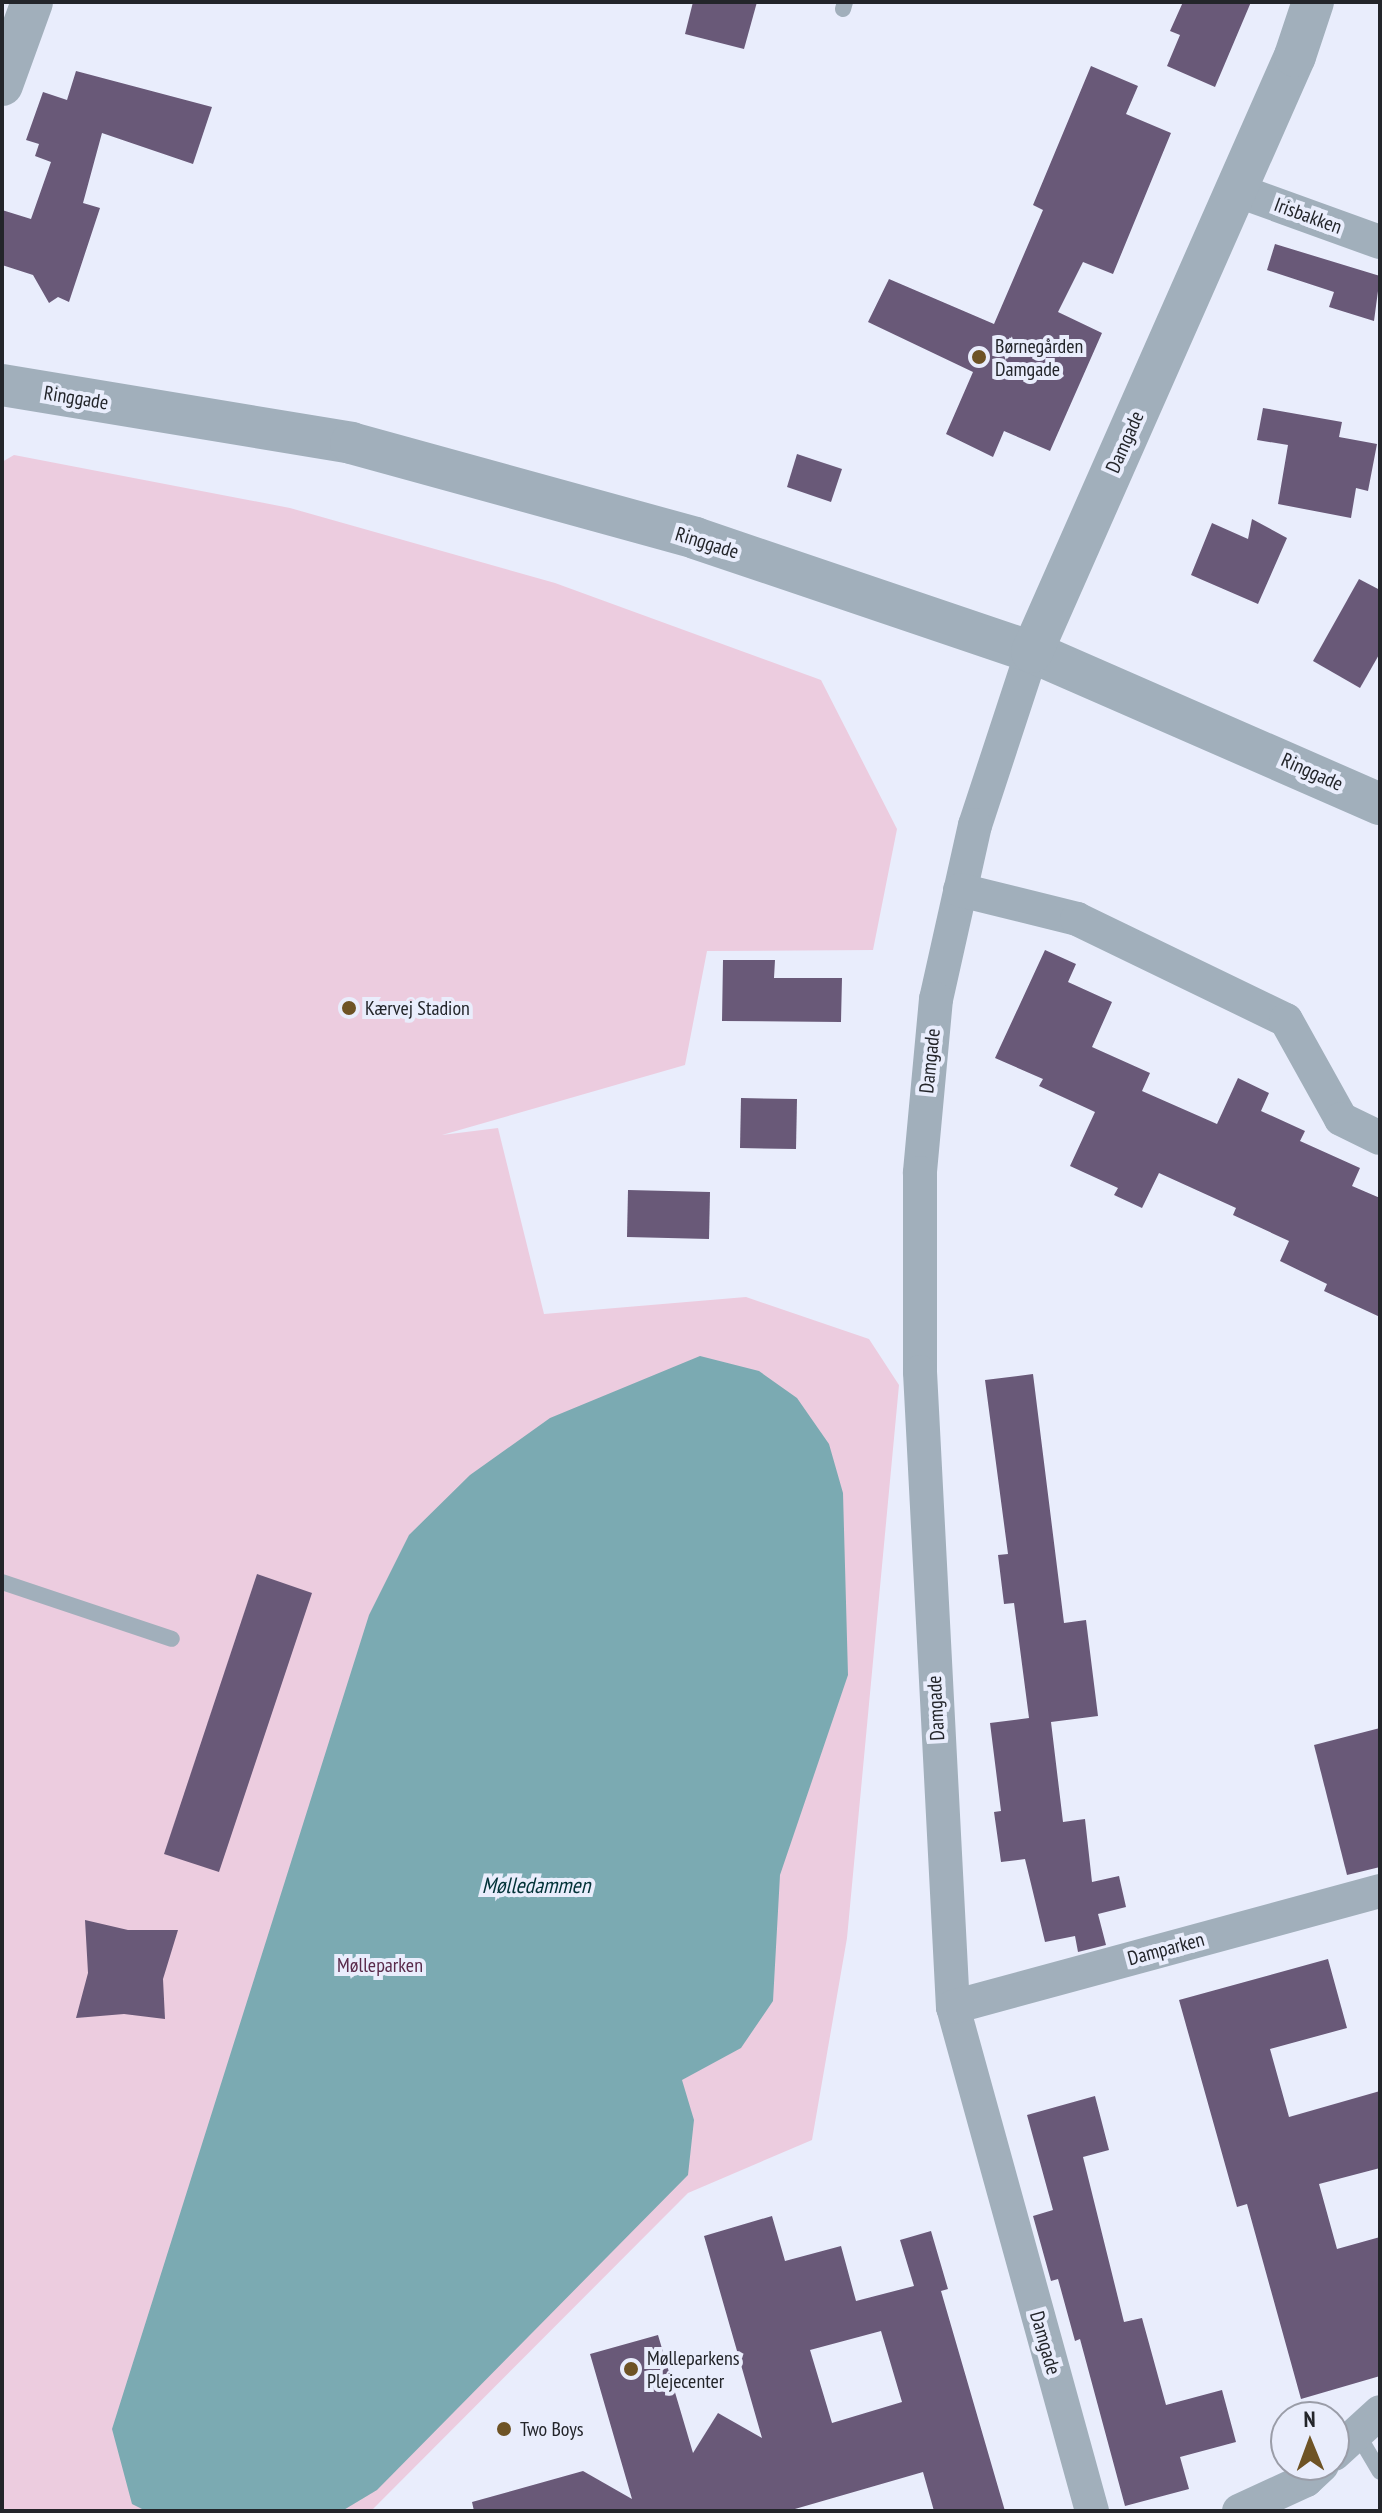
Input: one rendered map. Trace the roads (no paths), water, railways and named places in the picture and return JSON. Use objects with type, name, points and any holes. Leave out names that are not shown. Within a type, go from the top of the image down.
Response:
[{"type":"street","points":[[2,85],[32,2]]},
{"type":"street","name":"Damgade","points":[[1092,2511],[953,2007],[920,1372],[920,1173],[936,999],[975,825],[1032,652],[1295,56],[1313,2]]},
{"type":"street","name":"Irisbakken","points":[[1236,190],[1380,242]]},
{"type":"street","name":"Ringgade","points":[[2,385],[351,443],[695,538],[1032,652],[1380,804]]},
{"type":"street","points":[[960,890],[1077,919],[1286,1020],[1341,1119],[1380,1138]]},
{"type":"street","name":"Damparken","points":[[953,2007],[1380,1891]]},
{"type":"street","points":[[1239,2511],[1304,2481]]},
{"type":"lane","points":[[2,1582],[172,1639]]},
{"type":"lane","points":[[1357,2433],[1380,2472]]},
{"type":"water","name":"Mølledammen","points":[[700,1356],[759,1371],[797,1398],[829,1444],[843,1493],[848,1675],[780,1875],[773,2001],[741,2048],[682,2080],[694,2120],[688,2175],[377,2490],[342,2511],[146,2511],[132,2504],[112,2429],[369,1615],[409,1535],[470,1475],[550,1418]]},
{"type":"place","name":"Børnegården Damgade","points":[[979,357]]},
{"type":"place","name":"Kærvej Stadion","points":[[349,1008]]},
{"type":"place","name":"Mølleparkens Plejecenter","points":[[631,2369]]},
{"type":"place","name":"Two Boys","points":[[504,2429]]},
{"type":"park label","name":"Mølleparken","points":[[380,1965]]}]
